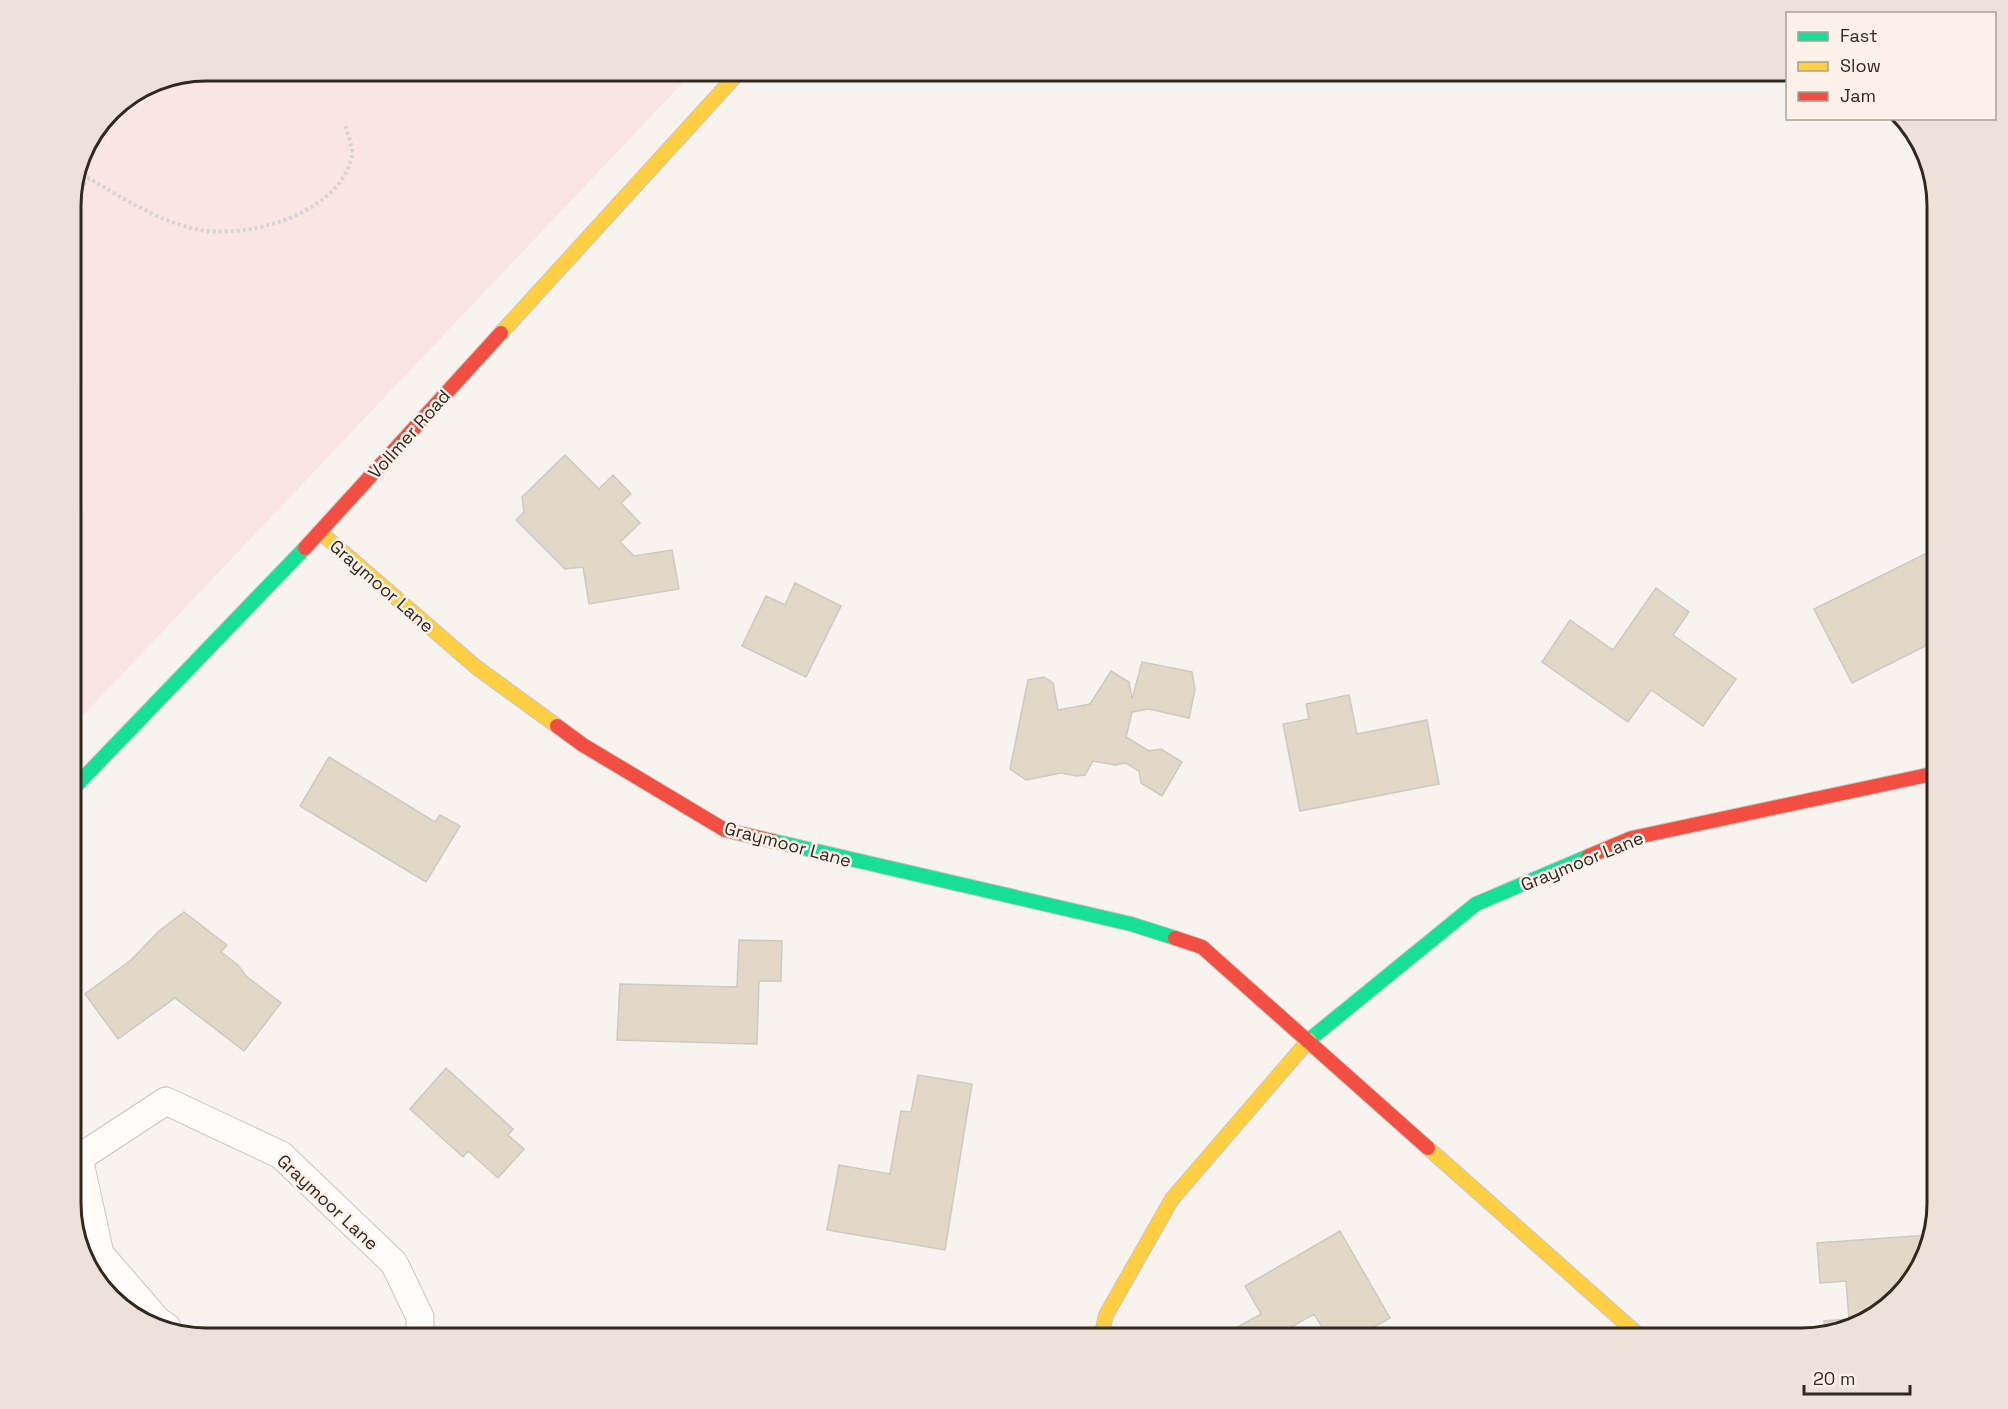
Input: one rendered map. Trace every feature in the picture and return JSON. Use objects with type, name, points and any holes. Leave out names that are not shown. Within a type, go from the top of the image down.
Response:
[{"type":"street","name":"Vollmer Road","points":[[81,780],[320,532],[731,81]]},
{"type":"street","name":"Graymoor Lane","points":[[320,532],[476,667],[583,745],[725,830],[1131,924],[1202,947],[1630,1328]]},
{"type":"street","name":"Graymoor Lane","points":[[1103,1328],[1106,1315],[1172,1199],[1307,1041],[1476,904],[1632,838],[1927,774]]},
{"type":"street","name":"Graymoor Lane","points":[[81,1157],[166,1101],[281,1155],[394,1263],[420,1317],[420,1328]]},
{"type":"street","name":"Graymoor Lane","points":[[81,1167],[100,1254],[154,1316]]},
{"type":"path","points":[[84,175],[160,218],[194,229],[231,230],[266,225],[294,217],[316,207],[341,180],[353,154],[345,125]]},
{"type":"path","points":[[83,185],[89,178]]},
{"type":"shaded area","points":[[206,81],[685,81],[81,717],[81,198],[90,158],[107,130],[123,112],[143,98],[173,85]]},
{"type":"building","points":[[565,455],[599,489],[613,475],[631,494],[621,503],[640,523],[620,542],[634,556],[672,550],[679,589],[589,604],[583,567],[565,569],[516,520],[524,512],[522,497]]},
{"type":"building","points":[[1927,553],[1927,645],[1852,683],[1814,609]]},
{"type":"building","points":[[795,583],[841,606],[806,677],[742,646],[766,596],[785,605]]},
{"type":"building","points":[[1656,588],[1689,612],[1673,635],[1736,679],[1703,726],[1651,690],[1628,722],[1542,662],[1570,620],[1613,650]]},
{"type":"building","points":[[1142,662],[1192,672],[1195,690],[1189,718],[1149,709],[1132,712],[1126,737],[1149,751],[1161,749],[1182,762],[1162,796],[1141,783],[1139,771],[1126,763],[1115,765],[1093,761],[1085,775],[1061,773],[1026,780],[1010,769],[1028,680],[1044,677],[1053,683],[1058,710],[1090,704],[1111,671],[1129,682],[1132,699]]},
{"type":"building","points":[[1349,695],[1357,734],[1427,720],[1439,784],[1300,811],[1283,724],[1309,719],[1306,704]]},
{"type":"building","points":[[329,757],[435,822],[440,815],[460,826],[426,882],[300,806]]},
{"type":"building","points":[[184,912],[227,945],[221,952],[238,965],[246,976],[281,1003],[244,1051],[175,998],[118,1039],[85,994],[131,960],[159,931]]},
{"type":"building","points":[[739,940],[782,941],[781,981],[759,981],[757,1044],[617,1040],[620,984],[737,987]]},
{"type":"building","points":[[446,1068],[513,1129],[508,1135],[524,1149],[498,1178],[468,1151],[463,1157],[410,1109]]},
{"type":"building","points":[[918,1075],[972,1084],[945,1250],[827,1230],[839,1165],[890,1174],[901,1111],[911,1112]]},
{"type":"building","points":[[1340,1231],[1390,1318],[1372,1328],[1323,1328],[1314,1314],[1290,1328],[1236,1328],[1261,1314],[1245,1286]]},
{"type":"building","points":[[1923,1235],[1906,1273],[1885,1297],[1850,1319],[1824,1326],[1824,1321],[1849,1319],[1846,1281],[1820,1283],[1817,1243]]},
{"type":"traffic: fast","points":[[81,781],[305,548]]},
{"type":"traffic: fast","points":[[773,841],[1131,924],[1175,938]]},
{"type":"traffic: fast","points":[[1309,1040],[1476,904],[1589,856]]},
{"type":"traffic: slow","points":[[501,333],[731,81]]},
{"type":"traffic: slow","points":[[320,532],[476,667],[557,726]]},
{"type":"traffic: slow","points":[[1103,1328],[1106,1315],[1172,1199],[1309,1040]]},
{"type":"traffic: slow","points":[[1428,1148],[1631,1328]]},
{"type":"traffic: jam","points":[[305,548],[501,333]]},
{"type":"traffic: jam","points":[[557,726],[583,745],[725,830],[773,841]]},
{"type":"traffic: jam","points":[[1589,856],[1632,838],[1927,775]]},
{"type":"traffic: jam","points":[[1175,938],[1202,947],[1428,1148]]}]
